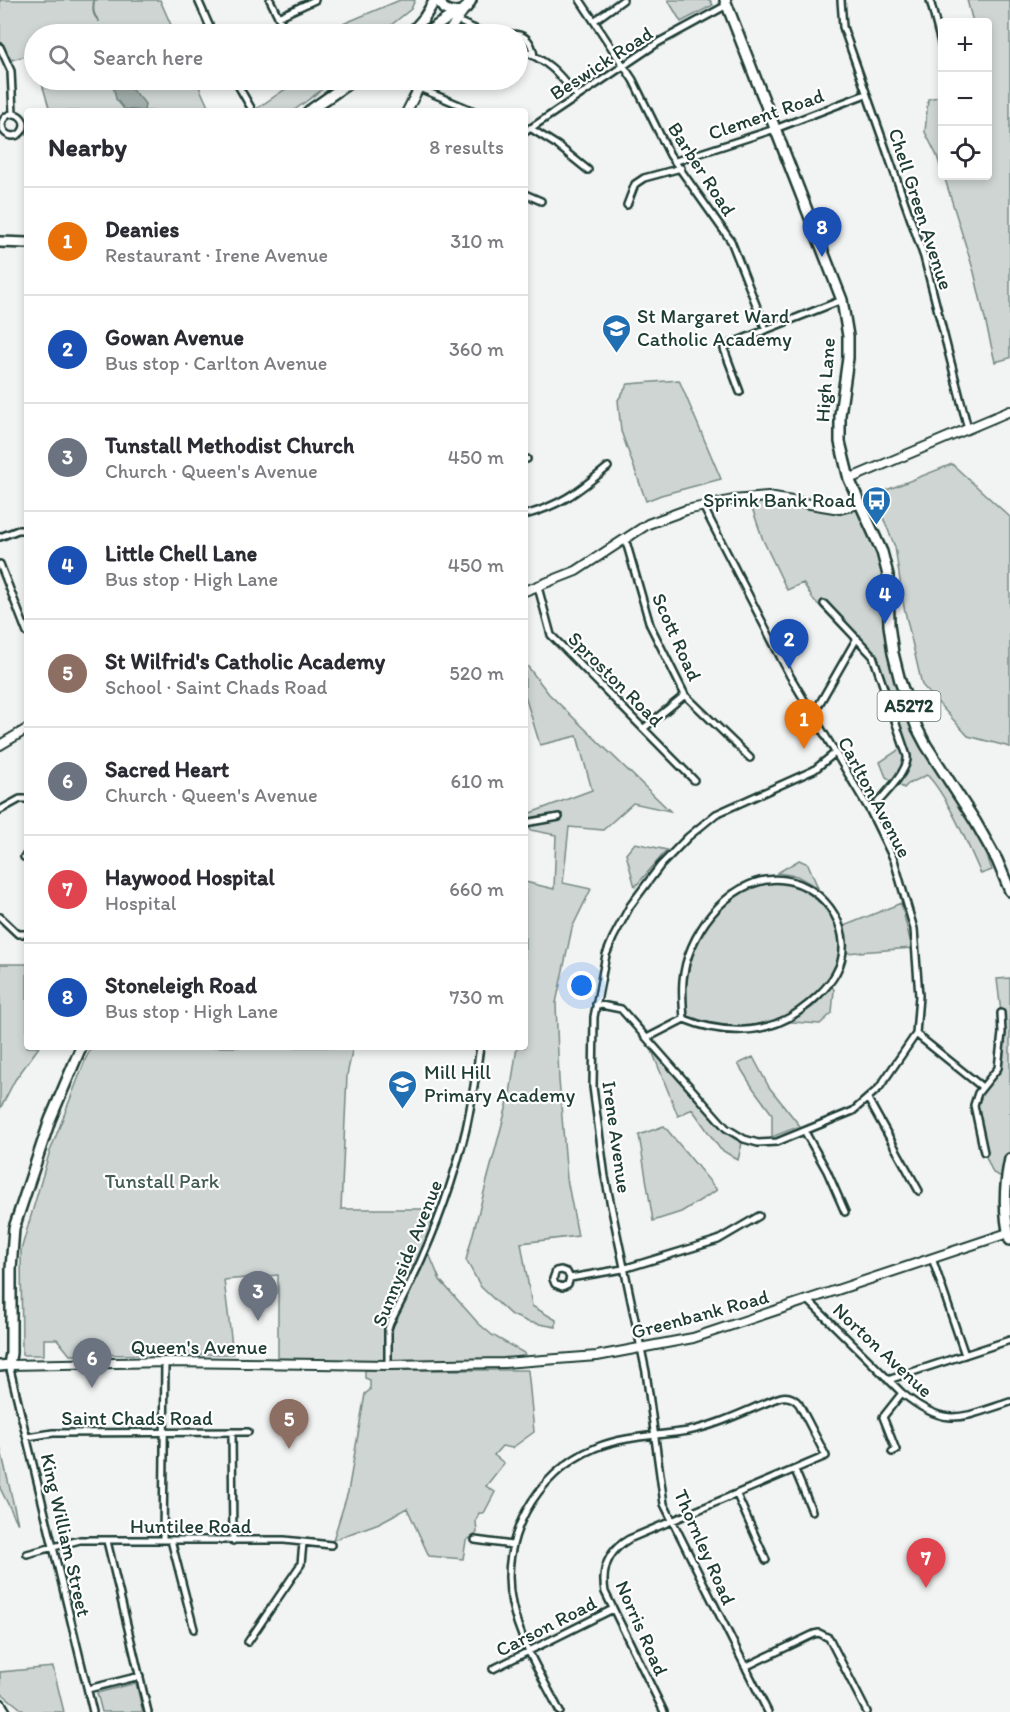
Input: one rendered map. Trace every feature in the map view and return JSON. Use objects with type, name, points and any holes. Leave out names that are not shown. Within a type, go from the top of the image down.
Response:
[{"type":"main road","points":[[419,24],[437,0],[444,9],[460,11]]},
{"type":"main road","points":[[440,24],[460,11],[471,0]]},
{"type":"main road","name":"High Lane","points":[[726,3],[842,300],[848,336],[848,358],[841,399],[840,442],[858,504],[882,552],[888,575],[889,625],[900,681],[917,728],[939,767],[975,821],[997,860],[1010,891]]},
{"type":"main road","points":[[313,108],[339,90]]},
{"type":"main road","points":[[0,242],[24,243]]},
{"type":"main road","points":[[5,1365],[12,1336],[11,1269],[14,1228],[50,1120],[80,1050]]},
{"type":"main road","points":[[1009,1236],[1004,1192],[1010,1159]]},
{"type":"main road","points":[[0,1704],[5,1712]]},
{"type":"street","points":[[198,0],[209,24]]},
{"type":"street","points":[[270,0],[282,24]]},
{"type":"street","points":[[278,17],[315,0]]},
{"type":"street","name":"Barber Road","points":[[580,0],[633,80],[670,155],[731,241],[766,330]]},
{"type":"street","points":[[594,21],[623,0]]},
{"type":"street","name":"Chell Green Avenue","points":[[841,0],[843,27],[924,256],[968,429]]},
{"type":"street","points":[[930,0],[938,31]]},
{"type":"street","name":"Beswick Road","points":[[528,129],[659,42],[726,3]]},
{"type":"street","points":[[453,24],[460,11]]},
{"type":"street","points":[[528,41],[534,56]]},
{"type":"street","points":[[0,47],[11,71],[13,114]]},
{"type":"street","points":[[528,53],[556,70],[577,96]]},
{"type":"street","points":[[240,90],[251,108]]},
{"type":"street","points":[[408,108],[418,90]]},
{"type":"street","points":[[434,90],[468,108]]},
{"type":"street","name":"Clement Road","points":[[676,161],[775,129],[866,94]]},
{"type":"street","points":[[240,106],[247,102]]},
{"type":"street","points":[[24,124],[21,118],[13,114],[6,117],[1,125],[5,132],[13,135],[20,133],[24,127]]},
{"type":"street","points":[[528,130],[557,145],[588,170]]},
{"type":"street","points":[[627,206],[635,184],[644,178],[681,168]]},
{"type":"street","points":[[528,195],[541,201]]},
{"type":"street","points":[[740,392],[724,349],[730,344],[842,300]]},
{"type":"street","points":[[849,479],[1010,411]]},
{"type":"street","points":[[528,514],[549,508],[581,490],[608,467]]},
{"type":"street","points":[[528,590],[576,571],[648,524],[687,510],[733,500],[768,497],[840,508],[858,504]]},
{"type":"street","name":"Carlton Avenue","points":[[596,1004],[616,1006],[621,1009],[726,1128],[735,1135],[758,1143],[777,1142],[853,1111],[879,1088],[916,1034],[919,996],[914,929],[894,860],[870,811],[790,676],[703,506]]},
{"type":"street","points":[[0,537],[24,530]]},
{"type":"street","name":"Scott Road","points":[[625,538],[650,625],[686,694],[750,758]]},
{"type":"street","points":[[0,564],[24,625]]},
{"type":"street","name":"Sproston Road","points":[[538,587],[551,635],[694,780]]},
{"type":"street","points":[[824,604],[873,656],[907,756],[908,761],[902,773],[870,811]]},
{"type":"street","points":[[813,715],[857,639]]},
{"type":"street","points":[[644,728],[686,694]]},
{"type":"street","points":[[0,745],[24,731]]},
{"type":"street","name":"Irene Avenue","points":[[641,1349],[605,1177],[593,1088],[594,1017],[606,955],[630,906],[660,866],[688,837],[716,814],[814,770],[835,753]]},
{"type":"street","points":[[0,810],[24,799]]},
{"type":"street","points":[[528,822],[559,817]]},
{"type":"street","points":[[784,880],[806,886],[827,903],[840,927],[842,948],[839,965],[836,974],[827,985],[796,1014],[773,1024],[741,1032],[698,1025],[684,1019],[683,975],[693,944],[708,919],[731,897],[760,881],[784,880]]},
{"type":"street","points":[[0,917],[18,934],[24,934]]},
{"type":"street","points":[[984,1152],[974,1105],[982,1087],[998,1068],[1002,1034],[1001,1013]]},
{"type":"street","points":[[647,1038],[684,1019]]},
{"type":"street","points":[[916,1034],[982,1087]]},
{"type":"street","name":"Sunnyside Avenue","points":[[388,1365],[388,1329],[424,1254],[451,1184],[466,1128],[479,1050]]},
{"type":"street","points":[[868,1100],[919,1191]]},
{"type":"street","points":[[805,1132],[827,1171],[845,1212]]},
{"type":"street","points":[[570,1278],[623,1269],[718,1240],[759,1216]]},
{"type":"street","name":"Greenbank Road","points":[[388,1365],[546,1360],[597,1356],[641,1349],[693,1338],[933,1258],[1009,1236]]},
{"type":"street","points":[[933,1258],[965,1355]]},
{"type":"street","name":"Norton Avenue","points":[[809,1301],[902,1393],[915,1404],[936,1416],[950,1418],[967,1416],[1010,1402]]},
{"type":"street","points":[[888,1380],[1010,1340]]},
{"type":"street","name":"Thornley Road","points":[[641,1349],[664,1504],[768,1712]]},
{"type":"street","points":[[163,1540],[165,1363]]},
{"type":"street","name":"Queen's Avenue","points":[[5,1365],[165,1363],[388,1365]]},
{"type":"street","name":"King William Street","points":[[5,1365],[27,1437],[93,1712]]},
{"type":"street","points":[[892,1452],[897,1450],[883,1417],[902,1393]]},
{"type":"street","name":"Norris Road","points":[[654,1436],[709,1426],[787,1396],[799,1404],[826,1456],[629,1539],[613,1551],[603,1572],[605,1592],[664,1712]]},
{"type":"street","points":[[232,1432],[233,1541]]},
{"type":"street","name":"Saint Chads Road","points":[[27,1437],[53,1433],[248,1432]]},
{"type":"street","points":[[560,1712],[530,1651],[512,1604],[508,1578],[512,1545],[524,1514],[535,1497],[556,1473],[576,1457],[622,1439],[654,1436]]},
{"type":"street","points":[[795,1470],[812,1511]]},
{"type":"street","points":[[737,1495],[766,1560]]},
{"type":"street","name":"Huntilee Road","points":[[27,1554],[80,1540],[284,1540],[331,1545]]},
{"type":"street","points":[[171,1540],[194,1629]]},
{"type":"street","points":[[475,1540],[512,1545]]},
{"type":"street","points":[[107,1541],[148,1712]]},
{"type":"street","points":[[248,1642],[301,1564],[303,1543]]},
{"type":"street","name":"Carson Road","points":[[493,1669],[613,1609]]},
{"type":"street","points":[[254,1634],[260,1638]]},
{"type":"street","points":[[745,1667],[814,1634],[824,1635],[829,1638],[867,1712]]},
{"type":"street","points":[[88,1689],[140,1676]]},
{"type":"green space","points":[[0,0],[160,0],[171,24],[24,24],[24,57],[7,61],[0,46]]},
{"type":"green space","points":[[400,0],[415,0],[411,9],[392,24],[343,24]]},
{"type":"green space","points":[[668,0],[710,0],[713,5],[681,22]]},
{"type":"green space","points":[[967,0],[1010,0],[1010,358],[995,362],[974,272],[945,180],[992,180],[992,18],[972,18]]},
{"type":"green space","points":[[44,90],[201,90],[209,108],[49,108]]},
{"type":"green space","points":[[284,90],[321,90],[297,108],[257,108]]},
{"type":"green space","points":[[938,97],[938,159],[925,132],[928,99]]},
{"type":"green space","points":[[679,380],[721,479],[646,501],[621,431],[618,400],[628,384]]},
{"type":"green space","points":[[952,464],[1010,517],[1010,747],[968,736],[922,685],[904,607],[895,547],[874,495]]},
{"type":"green space","points":[[768,497],[829,507],[859,504],[882,552],[889,625],[917,728],[975,821],[992,870],[981,874],[950,808],[927,775],[904,788],[886,777],[880,762],[903,747],[870,658],[813,599],[803,583],[787,590],[763,540],[749,499]]},
{"type":"green space","points":[[528,667],[549,694],[670,811],[633,803],[603,830],[569,827],[563,883],[591,889],[572,928],[556,1003],[559,1080],[567,1179],[578,1236],[521,1243],[532,1306],[556,1320],[556,1327],[528,1322],[510,1314],[481,1287],[466,1260],[510,1094],[517,1050],[528,1050],[528,883],[554,889],[556,835],[531,830],[528,814],[592,790],[577,736],[540,745],[528,706]]},
{"type":"green space","points":[[635,843],[667,850],[635,887],[626,854]]},
{"type":"green space","points":[[799,860],[808,864],[818,888],[797,876],[777,873]]},
{"type":"green space","points":[[785,880],[817,893],[840,927],[842,953],[836,974],[811,1001],[773,1024],[741,1032],[684,1019],[683,975],[693,944],[708,919],[731,897],[760,881]]},
{"type":"green space","points":[[901,903],[912,948],[846,953],[844,926]]},
{"type":"green space","points":[[0,964],[24,964],[24,1050],[37,1050],[15,1080],[0,1109]]},
{"type":"green space","points":[[1010,978],[1010,1159],[1006,1179],[993,1173],[984,1152],[974,1105],[978,1093],[998,1068],[1002,1021],[997,979]]},
{"type":"green space","points":[[832,986],[834,990],[832,1013],[820,1024],[791,1022],[814,1006]]},
{"type":"green space","name":"Tunstall Park","points":[[90,1050],[352,1050],[347,1075],[341,1209],[442,1209],[425,1254],[430,1256],[440,1280],[478,1323],[492,1335],[524,1353],[528,1361],[278,1362],[278,1275],[224,1280],[233,1354],[70,1355],[57,1339],[44,1339],[44,1355],[22,1355],[21,1250],[49,1154]]},
{"type":"green space","points":[[652,1051],[725,1133],[742,1143],[738,1160],[720,1149],[692,1109],[678,1116]]},
{"type":"green space","points":[[753,1057],[769,1087],[800,1126],[772,1137],[772,1114],[738,1064]]},
{"type":"green space","points":[[664,1126],[717,1190],[681,1212],[653,1221],[639,1135]]},
{"type":"green space","points":[[365,1370],[528,1370],[534,1432],[512,1448],[502,1446],[494,1455],[504,1463],[486,1486],[495,1492],[484,1513],[479,1513],[476,1521],[477,1533],[466,1541],[463,1559],[429,1556],[407,1508],[379,1523],[333,1540],[348,1492],[365,1394],[370,1390],[370,1380],[365,1378]]},
{"type":"green space","points":[[0,1446],[18,1524],[0,1488]]},
{"type":"green space","points":[[53,1667],[64,1712],[25,1712],[0,1692],[0,1672]]},
{"type":"green space","points":[[136,1683],[143,1712],[102,1712],[97,1693]]},
{"type":"shaded area","points":[[114,90],[132,90],[145,104],[144,108],[123,108],[116,99]]},
{"type":"waterway","points":[[94,0],[94,12],[99,21]]},
{"type":"place","name":"Stoneleigh Road","points":[[822,257]]},
{"type":"place","name":"St Margaret Ward Catholic Academy","points":[[616,354]]},
{"type":"place","name":"Sprink Bank Road","points":[[877,526]]},
{"type":"place","name":"Little Chell Lane","points":[[885,624]]},
{"type":"place","name":"Gowan Avenue","points":[[789,669]]},
{"type":"place","name":"Deanies","points":[[804,749]]},
{"type":"place","name":"Mill Hill Primary Academy","points":[[403,1110]]},
{"type":"place","name":"Tunstall Methodist Church","points":[[258,1321]]},
{"type":"place","name":"Sacred Heart","points":[[92,1388]]},
{"type":"place","name":"St Wilfrid's Catholic Academy","points":[[289,1449]]},
{"type":"place","name":"Haywood Hospital","points":[[926,1588]]}]
